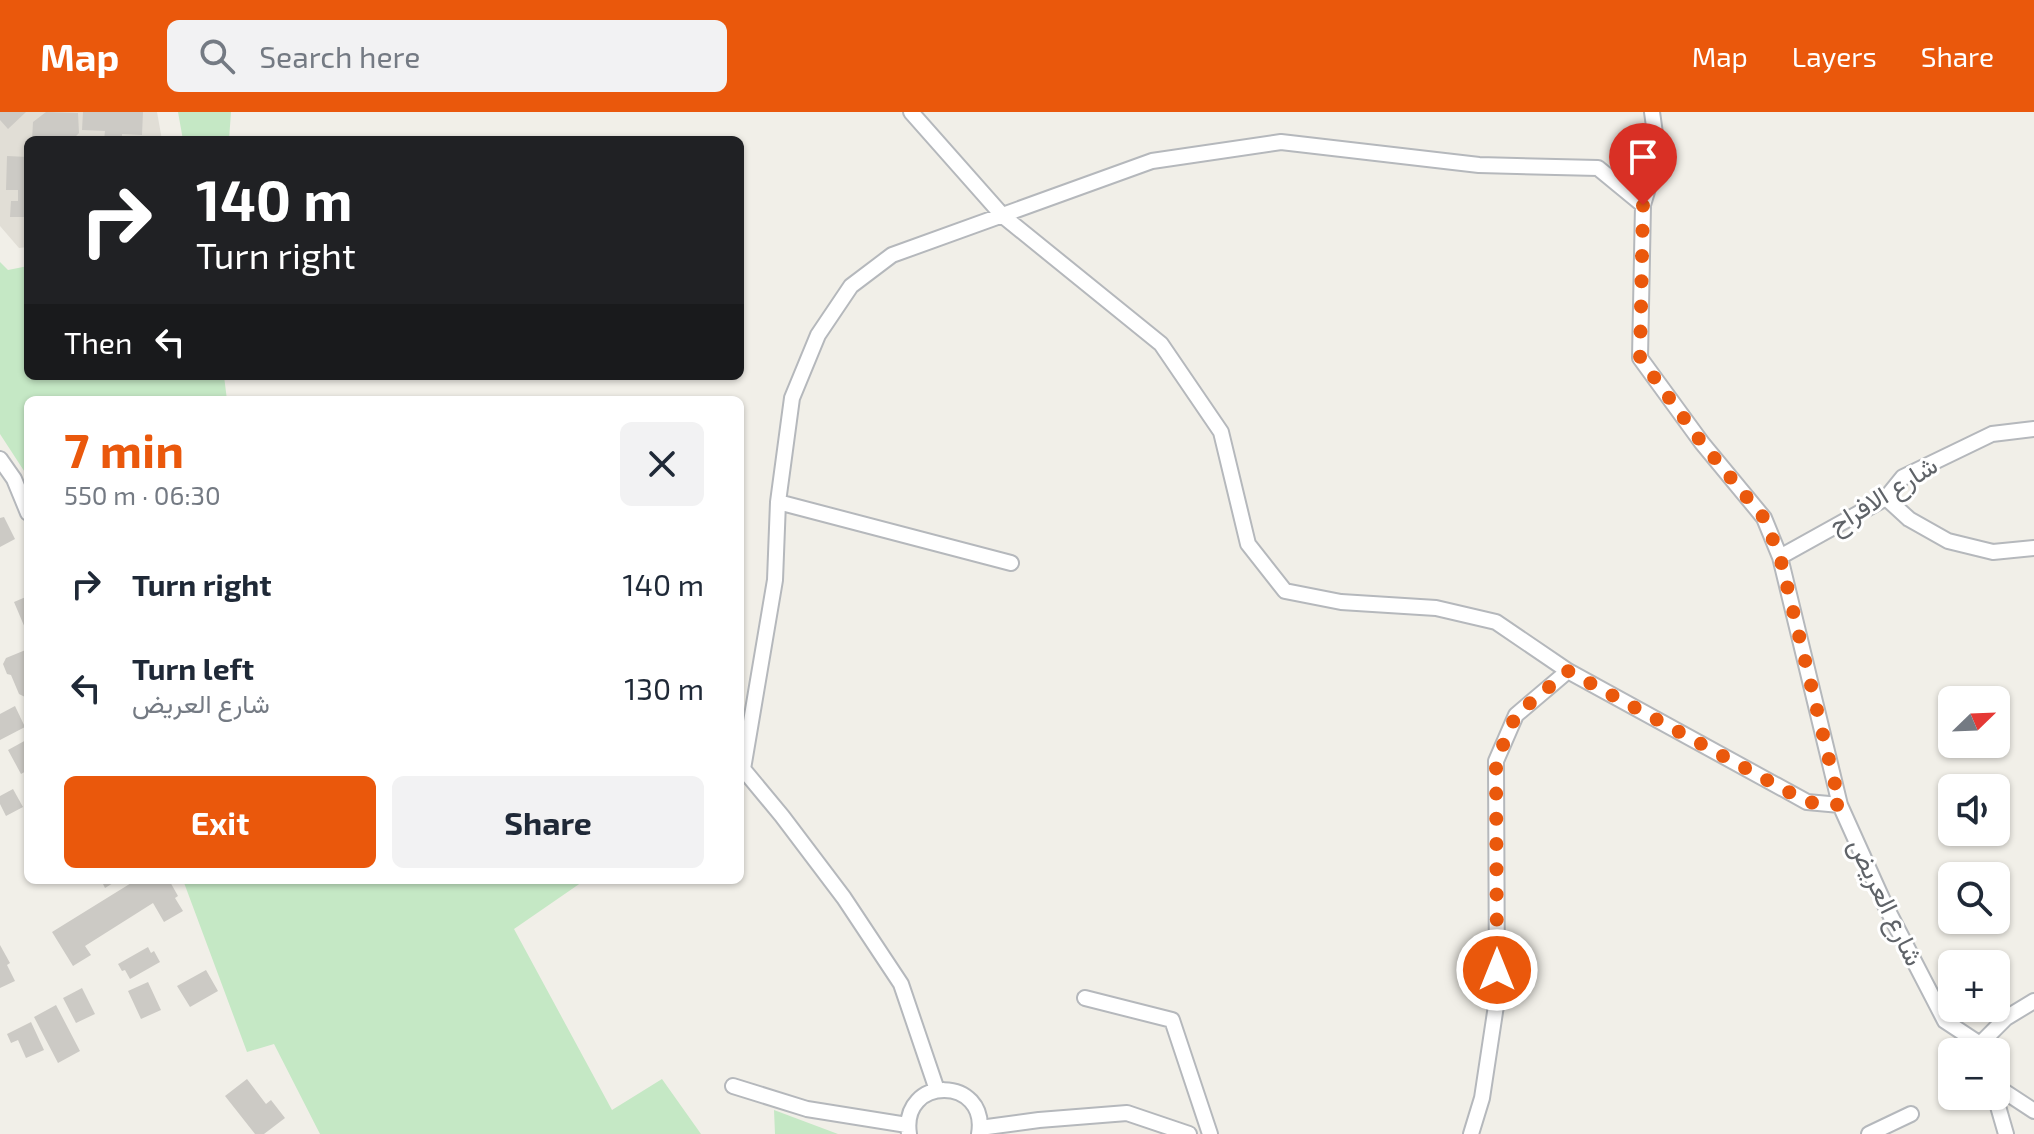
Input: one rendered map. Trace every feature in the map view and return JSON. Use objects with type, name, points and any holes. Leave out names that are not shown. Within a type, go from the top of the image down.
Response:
[{"type":"street","points":[[911,112],[1003,216],[1161,344],[1221,432],[1248,544],[1285,591],[1341,602],[1436,608],[1496,622],[1568,671],[1807,802],[1840,805]]},
{"type":"street","name":"شارع العريض","points":[[1652,112],[1658,155],[1643,205],[1640,358],[1702,443],[1764,518],[1780,557],[1840,805],[1885,905],[1945,1021],[1968,1038]]},
{"type":"street","points":[[744,763],[775,580],[778,502],[792,398],[818,335],[851,286],[892,255],[1152,161],[1281,142],[1479,165],[1598,168],[1643,205]]},
{"type":"street","name":"شارع الافراح","points":[[1780,557],[1886,498],[1903,477],[1992,434],[2034,429]]},
{"type":"street","points":[[0,459],[14,479],[24,503]]},
{"type":"street","points":[[1886,498],[1909,519],[1948,541],[1993,552],[2034,548]]},
{"type":"street","points":[[778,502],[1011,563]]},
{"type":"street","points":[[1471,1134],[1482,1098],[1497,999],[1496,761],[1516,715],[1568,671]]},
{"type":"street","points":[[744,770],[844,898],[901,984],[937,1090]]},
{"type":"street","points":[[1085,998],[1172,1020],[1210,1134]]},
{"type":"street","points":[[1989,1038],[2006,1018],[2034,1001]]},
{"type":"street","points":[[733,1086],[807,1109],[908,1130],[910,1113],[916,1102],[926,1094],[949,1089],[968,1098],[975,1107],[980,1131],[1039,1120],[1127,1113],[1189,1134]]},
{"type":"street","points":[[2010,1095],[2034,1111]]},
{"type":"street","points":[[1999,1110],[2006,1134]]},
{"type":"street","points":[[1869,1134],[1911,1114]]},
{"type":"shaded area","points":[[0,112],[157,112],[161,136],[24,136],[24,247],[19,248],[0,226]]},
{"type":"green space","points":[[178,112],[231,112],[229,136],[182,136]]},
{"type":"green space","points":[[0,262],[8,270],[24,267],[24,380],[224,380],[226,396],[24,396],[24,471],[0,434]]},
{"type":"green space","points":[[184,884],[579,884],[514,929],[612,1110],[662,1079],[701,1134],[320,1134],[274,1044],[247,1052]]},
{"type":"green space","points":[[774,1110],[838,1134],[775,1134]]},
{"type":"building","points":[[0,112],[26,112],[8,129],[0,120]]},
{"type":"building","points":[[46,112],[78,113],[79,133],[76,136],[32,136],[33,122]]},
{"type":"building","points":[[83,112],[143,112],[142,135],[104,136],[105,131],[82,130]]},
{"type":"building","points":[[7,156],[24,157],[24,217],[10,217],[11,201],[18,201],[18,190],[6,190]]},
{"type":"building","points":[[4,517],[15,539],[0,547],[0,518]]},
{"type":"building","points":[[24,598],[24,626],[14,602]]},
{"type":"building","points":[[24,651],[24,696],[19,694],[11,675],[7,674],[3,664],[6,658]]},
{"type":"building","points":[[15,706],[24,728],[0,740],[0,714]]},
{"type":"building","points":[[24,741],[24,772],[21,774],[8,750]]},
{"type":"building","points":[[13,789],[23,807],[6,816],[0,796]]},
{"type":"building","points":[[130,884],[171,884],[183,911],[164,922],[153,903],[85,946],[91,955],[73,966],[52,932]]},
{"type":"building","points":[[0,945],[15,981],[0,988]]},
{"type":"building","points":[[148,947],[160,962],[130,979],[118,964]]},
{"type":"building","points":[[206,970],[218,991],[190,1007],[177,986]]},
{"type":"building","points":[[148,982],[161,1010],[141,1019],[128,991]]},
{"type":"building","points":[[82,988],[95,1014],[76,1023],[63,998]]},
{"type":"building","points":[[56,1005],[80,1051],[58,1063],[34,1017]]},
{"type":"building","points":[[31,1022],[44,1050],[26,1058],[18,1040],[11,1043],[7,1034]]},
{"type":"building","points":[[247,1079],[266,1104],[271,1100],[285,1118],[264,1134],[255,1134],[225,1096]]},
{"type":"route","points":[[1497,970],[1496,761],[1516,715],[1568,671],[1807,802],[1840,805],[1780,557],[1764,518],[1702,443],[1640,358],[1643,205]]}]
